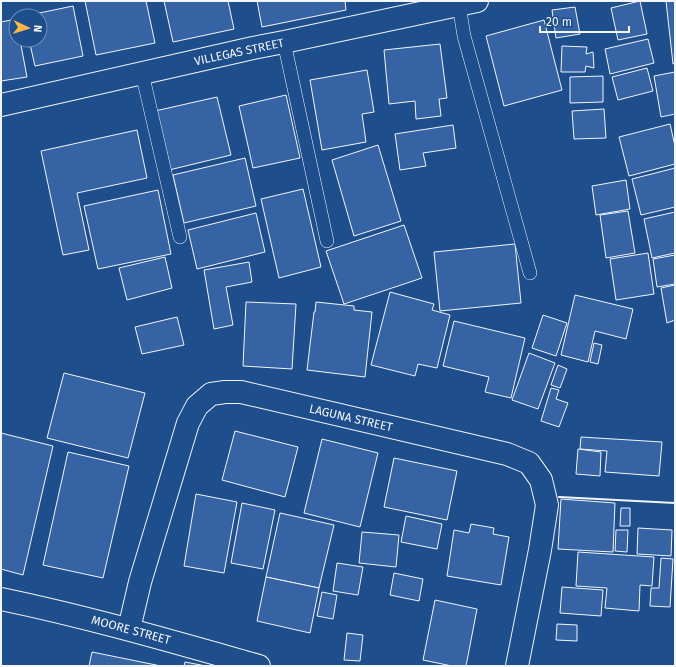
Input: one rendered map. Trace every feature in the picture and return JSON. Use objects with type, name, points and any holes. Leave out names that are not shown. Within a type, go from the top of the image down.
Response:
[{"type":"street","name":"VILLEGAS STREET","points":[[1,105],[253,48],[468,3]]},
{"type":"street","name":"LAGUNA STREET","points":[[129,629],[140,582],[188,423],[197,406],[211,394],[241,392],[507,454],[529,463],[541,480],[547,505],[540,550],[516,666]]},
{"type":"street","name":"MOORE STREET","points":[[1,599],[129,629],[260,666]]},
{"type":"lane","points":[[468,3],[464,36],[530,273]]},
{"type":"lane","points":[[284,42],[327,241]]},
{"type":"lane","points":[[142,73],[180,237]]},
{"type":"building","points":[[85,1],[146,1],[155,43],[96,55]]},
{"type":"building","points":[[164,1],[228,1],[234,29],[173,42]]},
{"type":"building","points":[[257,1],[345,1],[346,10],[262,27]]},
{"type":"building","points":[[640,1],[647,34],[618,40],[611,8]]},
{"type":"building","points":[[666,1],[675,1],[675,63],[673,64]]},
{"type":"building","points":[[73,6],[83,56],[35,66],[31,48],[48,48],[48,11]]},
{"type":"building","points":[[575,7],[580,34],[556,38],[552,10]]},
{"type":"building","points":[[544,20],[562,90],[504,106],[486,36]]},
{"type":"building","points":[[8,21],[8,48],[22,48],[27,77],[1,81],[1,22]]},
{"type":"building","points":[[648,39],[654,63],[610,74],[605,49]]},
{"type":"building","points":[[440,44],[447,98],[439,99],[441,116],[416,119],[415,101],[389,104],[384,50]]},
{"type":"building","points":[[562,46],[587,47],[586,54],[593,52],[594,68],[586,66],[585,72],[561,72]]},
{"type":"building","points":[[647,68],[653,91],[618,100],[612,77]]},
{"type":"building","points":[[367,70],[374,112],[362,114],[366,142],[322,150],[310,80]]},
{"type":"building","points":[[675,72],[675,114],[661,117],[654,76]]},
{"type":"building","points":[[603,76],[603,102],[570,103],[570,77]]},
{"type":"building","points":[[286,95],[300,158],[253,168],[239,106]]},
{"type":"building","points":[[217,97],[231,155],[169,170],[155,111]]},
{"type":"building","points":[[604,109],[606,138],[574,139],[572,111]]},
{"type":"building","points":[[670,124],[675,146],[675,164],[629,176],[619,137]]},
{"type":"building","points":[[453,125],[456,148],[423,153],[426,166],[400,170],[395,134]]},
{"type":"building","points":[[137,130],[147,178],[77,193],[89,250],[63,255],[41,151]]},
{"type":"building","points":[[378,145],[401,221],[354,236],[332,160]]},
{"type":"building","points":[[245,158],[256,206],[184,223],[173,175]]},
{"type":"building","points":[[675,168],[675,207],[641,215],[632,179]]},
{"type":"building","points":[[626,180],[630,209],[596,215],[592,186]]},
{"type":"building","points":[[303,189],[321,267],[279,278],[261,199]]},
{"type":"building","points":[[158,190],[171,254],[98,269],[84,206]]},
{"type":"building","points":[[628,211],[635,253],[606,258],[600,215]]},
{"type":"building","points":[[675,212],[675,253],[652,258],[644,219]]},
{"type":"building","points":[[256,213],[265,252],[197,269],[188,230]]},
{"type":"building","points":[[404,225],[422,278],[344,304],[326,251]]},
{"type":"building","points":[[515,244],[521,303],[440,311],[434,252]]},
{"type":"building","points":[[648,253],[654,294],[616,300],[610,259]]},
{"type":"building","points":[[675,255],[675,284],[657,287],[653,259]]},
{"type":"building","points":[[165,257],[172,288],[127,300],[119,268]]},
{"type":"building","points":[[249,262],[252,282],[226,287],[233,325],[214,329],[204,270]]},
{"type":"building","points":[[675,285],[675,320],[667,323],[661,288]]},
{"type":"building","points":[[390,292],[434,304],[432,310],[450,315],[437,368],[418,364],[415,376],[371,365]]},
{"type":"building","points":[[575,295],[633,309],[626,339],[595,331],[588,362],[561,355]]},
{"type":"building","points":[[246,302],[296,304],[292,369],[243,366]]},
{"type":"building","points":[[316,302],[354,306],[354,310],[372,312],[365,377],[307,370]]},
{"type":"building","points":[[543,315],[567,323],[556,356],[532,348]]},
{"type":"building","points":[[177,317],[184,345],[142,354],[135,327]]},
{"type":"building","points":[[454,321],[525,338],[511,398],[485,392],[489,377],[443,366]]},
{"type":"building","points":[[594,343],[602,345],[598,364],[590,362]]},
{"type":"building","points":[[529,353],[555,363],[538,409],[512,400]]},
{"type":"building","points":[[558,365],[567,369],[560,388],[551,385]]},
{"type":"building","points":[[64,373],[145,393],[128,458],[47,438]]},
{"type":"building","points":[[551,388],[559,390],[556,399],[568,403],[559,427],[541,421]]},
{"type":"building","points":[[235,431],[298,447],[285,497],[222,480]]},
{"type":"building","points":[[1,433],[53,446],[23,575],[1,569]]},
{"type":"building","points":[[581,437],[662,442],[659,476],[605,472],[607,451],[580,449]]},
{"type":"building","points":[[322,439],[378,453],[360,527],[304,513]]},
{"type":"building","points":[[578,449],[601,452],[600,476],[576,474]]},
{"type":"building","points":[[68,452],[129,466],[103,578],[43,565]]},
{"type":"building","points":[[394,458],[457,471],[447,520],[384,507]]},
{"type":"building","points":[[196,494],[237,502],[224,573],[184,566]]},
{"type":"building","points":[[561,499],[615,503],[613,552],[558,549]]},
{"type":"building","points":[[242,503],[275,510],[263,569],[231,563]]},
{"type":"building","points":[[621,508],[630,508],[630,526],[620,526]]},
{"type":"building","points":[[280,513],[334,525],[319,588],[266,577]]},
{"type":"building","points":[[406,516],[442,524],[437,549],[401,542]]},
{"type":"building","points":[[471,524],[494,528],[493,534],[509,537],[501,585],[447,576],[454,530],[469,533]]},
{"type":"building","points":[[638,528],[672,530],[671,556],[637,554]]},
{"type":"building","points":[[616,530],[628,530],[627,552],[615,551]]},
{"type":"building","points":[[362,532],[399,535],[396,567],[359,563]]},
{"type":"building","points":[[578,552],[654,557],[652,586],[640,585],[639,611],[605,608],[607,588],[576,586]]},
{"type":"building","points":[[661,558],[673,559],[670,607],[650,606],[651,588],[659,588]]},
{"type":"building","points":[[337,563],[363,567],[358,595],[333,591]]},
{"type":"building","points":[[394,573],[423,579],[419,601],[390,595]]},
{"type":"building","points":[[266,577],[319,588],[310,633],[257,621]]},
{"type":"building","points":[[562,587],[603,590],[601,616],[560,613]]},
{"type":"building","points":[[322,592],[337,595],[333,619],[317,616]]},
{"type":"building","points":[[435,600],[477,609],[466,666],[452,666],[423,660]]},
{"type":"building","points":[[557,624],[577,625],[577,641],[556,640]]},
{"type":"building","points":[[347,633],[363,635],[360,661],[344,660]]},
{"type":"building","points":[[92,652],[161,666],[89,666]]},
{"type":"building","points":[[185,662],[206,666],[184,666]]},
{"type":"wall","points":[[559,497],[675,503]]}]
